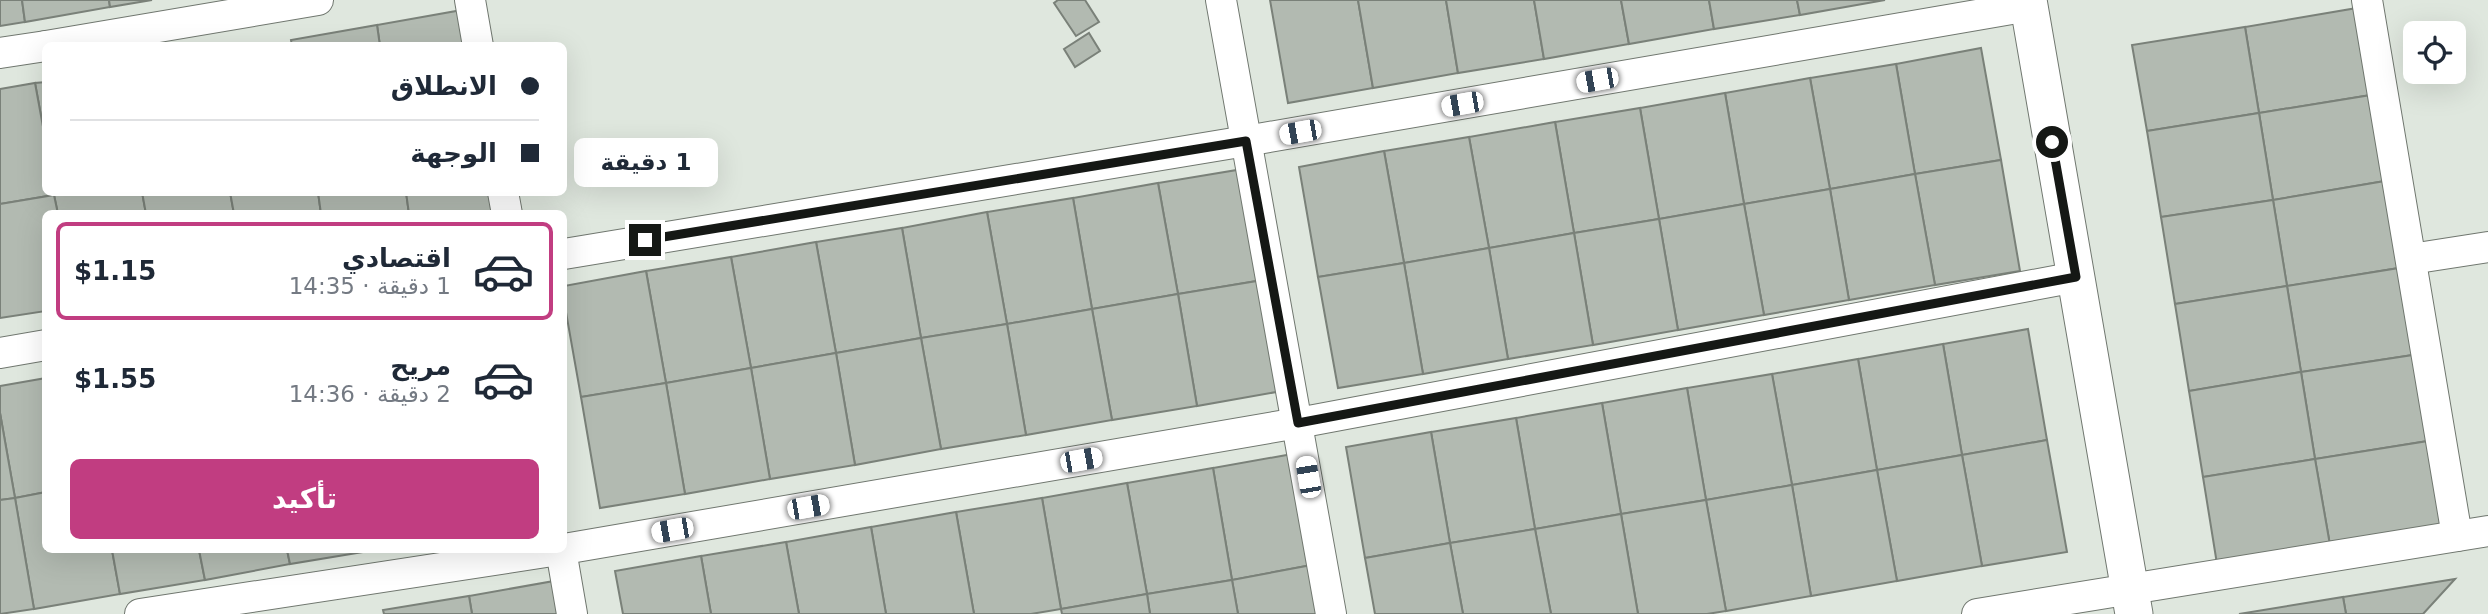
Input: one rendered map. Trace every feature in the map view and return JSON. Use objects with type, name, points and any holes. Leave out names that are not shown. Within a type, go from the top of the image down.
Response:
[{"type":"street","points":[[70,42],[318,0]]},
{"type":"street","points":[[470,0],[477,42]]},
{"type":"street","points":[[1221,0],[1331,614]]},
{"type":"street","points":[[2367,0],[2456,536]]},
{"type":"street","points":[[567,254],[1246,141],[2028,3],[2132,602]]},
{"type":"street","points":[[0,53],[42,47]]},
{"type":"street","points":[[2411,259],[2488,247]]},
{"type":"street","points":[[567,548],[1298,423],[2076,277]]},
{"type":"street","points":[[0,353],[42,346]]},
{"type":"street","points":[[1977,614],[2132,602],[2488,531]]},
{"type":"street","points":[[140,614],[535,553]]},
{"type":"street","points":[[562,553],[572,614]]},
{"type":"building","points":[[0,0],[22,0],[25,22],[0,26]]},
{"type":"building","points":[[22,0],[109,0],[110,7],[25,22]]},
{"type":"building","points":[[109,0],[152,0],[110,7]]},
{"type":"building","points":[[1058,0],[1085,0],[1099,22],[1076,36],[1054,3]]},
{"type":"building","points":[[1270,0],[1358,0],[1373,88],[1288,103]]},
{"type":"building","points":[[1358,0],[1446,0],[1458,73],[1373,88]]},
{"type":"building","points":[[1446,0],[1534,0],[1544,59],[1458,73]]},
{"type":"building","points":[[1534,0],[1621,0],[1629,44],[1544,59]]},
{"type":"building","points":[[1621,0],[1709,0],[1714,29],[1629,44]]},
{"type":"building","points":[[1709,0],[1797,0],[1800,15],[1714,29]]},
{"type":"building","points":[[1797,0],[1885,0],[1800,15]]},
{"type":"building","points":[[2357,8],[2371,95],[2259,113],[2245,27]]},
{"type":"building","points":[[462,10],[467,42],[379,42],[377,25]]},
{"type":"building","points":[[377,25],[379,42],[291,42]]},
{"type":"building","points":[[2245,27],[2259,113],[2147,131],[2132,45]]},
{"type":"building","points":[[1089,33],[1100,51],[1075,67],[1064,49]]},
{"type":"building","points":[[1981,48],[2001,160],[1915,174],[1896,64]]},
{"type":"building","points":[[1896,64],[1915,174],[1830,189],[1810,78]]},
{"type":"building","points":[[1810,78],[1830,189],[1744,204],[1725,93]]},
{"type":"building","points":[[42,82],[42,121],[35,83]]},
{"type":"building","points":[[35,83],[42,121],[42,196],[48,196],[0,204],[0,89]]},
{"type":"building","points":[[1725,93],[1744,204],[1659,219],[1640,108]]},
{"type":"building","points":[[2371,95],[2385,181],[2273,200],[2259,113]]},
{"type":"building","points":[[1640,108],[1659,219],[1574,233],[1555,122]]},
{"type":"building","points":[[2259,113],[2273,200],[2161,217],[2147,131]]},
{"type":"building","points":[[1555,122],[1574,233],[1489,248],[1469,137]]},
{"type":"building","points":[[1469,137],[1489,248],[1404,263],[1384,151]]},
{"type":"building","points":[[1384,151],[1404,263],[1318,277],[1299,167]]},
{"type":"building","points":[[2001,160],[2020,271],[1935,285],[1915,174]]},
{"type":"building","points":[[1243,169],[1263,280],[1178,294],[1158,183]]},
{"type":"building","points":[[1915,174],[1935,285],[1849,300],[1830,189]]},
{"type":"building","points":[[2385,181],[2399,268],[2287,286],[2273,200]]},
{"type":"building","points":[[1158,183],[1178,294],[1092,309],[1073,198]]},
{"type":"building","points":[[1830,189],[1849,300],[1764,315],[1744,204]]},
{"type":"building","points":[[54,196],[143,196],[145,210],[57,210]]},
{"type":"building","points":[[54,196],[57,210],[42,210],[42,312],[0,318],[0,204]]},
{"type":"building","points":[[143,196],[231,196],[233,210],[145,210]]},
{"type":"building","points":[[231,196],[319,196],[320,210],[233,210]]},
{"type":"building","points":[[319,196],[407,196],[408,210],[320,210]]},
{"type":"building","points":[[407,196],[494,196],[496,210],[408,210]]},
{"type":"building","points":[[1073,198],[1092,309],[1007,324],[987,212]]},
{"type":"building","points":[[2273,200],[2287,286],[2175,304],[2161,217]]},
{"type":"building","points":[[1744,204],[1764,315],[1678,330],[1659,219]]},
{"type":"building","points":[[987,212],[1007,324],[921,338],[902,228]]},
{"type":"building","points":[[1659,219],[1678,330],[1593,345],[1574,233]]},
{"type":"building","points":[[902,228],[921,338],[836,353],[816,242]]},
{"type":"building","points":[[1574,233],[1593,345],[1508,359],[1489,248]]},
{"type":"building","points":[[816,242],[836,353],[751,368],[731,257]]},
{"type":"building","points":[[1489,248],[1508,359],[1423,374],[1404,263]]},
{"type":"building","points":[[731,257],[751,368],[666,383],[646,271]]},
{"type":"building","points":[[1404,263],[1423,374],[1338,388],[1318,277]]},
{"type":"building","points":[[2399,268],[2413,355],[2301,372],[2287,286]]},
{"type":"building","points":[[646,271],[666,383],[581,397],[567,318],[567,285]]},
{"type":"building","points":[[1263,280],[1282,391],[1197,406],[1178,294]]},
{"type":"building","points":[[2287,286],[2301,372],[2189,391],[2175,304]]},
{"type":"building","points":[[1178,294],[1197,406],[1112,420],[1092,309]]},
{"type":"building","points":[[1092,309],[1112,420],[1026,435],[1007,324]]},
{"type":"building","points":[[1007,324],[1026,435],[941,449],[921,338]]},
{"type":"building","points":[[2028,329],[2047,440],[1962,455],[1943,344]]},
{"type":"building","points":[[921,338],[941,449],[855,465],[836,353]]},
{"type":"building","points":[[1943,344],[1962,455],[1877,470],[1858,359]]},
{"type":"building","points":[[836,353],[855,465],[770,479],[751,368]]},
{"type":"building","points":[[2413,355],[2428,441],[2315,459],[2301,372]]},
{"type":"building","points":[[1858,359],[1877,470],[1792,485],[1772,374]]},
{"type":"building","points":[[751,368],[770,479],[685,494],[666,383]]},
{"type":"building","points":[[2301,372],[2315,459],[2203,477],[2189,391]]},
{"type":"building","points":[[1772,374],[1792,485],[1706,500],[1687,388]]},
{"type":"building","points":[[42,379],[42,493],[15,498],[0,413],[0,386]]},
{"type":"building","points":[[666,383],[685,494],[600,508],[581,397]]},
{"type":"building","points":[[1687,388],[1706,500],[1621,514],[1602,403]]},
{"type":"building","points":[[1602,403],[1621,514],[1535,529],[1516,418]]},
{"type":"building","points":[[0,413],[15,498],[0,500]]},
{"type":"building","points":[[1516,418],[1535,529],[1450,543],[1431,432]]},
{"type":"building","points":[[1431,432],[1450,543],[1365,558],[1346,447]]},
{"type":"building","points":[[2047,440],[2067,552],[1982,566],[1962,455]]},
{"type":"building","points":[[2428,441],[2442,528],[2330,545],[2315,459]]},
{"type":"building","points":[[1298,453],[1317,564],[1232,580],[1213,468]]},
{"type":"building","points":[[1962,455],[1982,566],[1897,581],[1877,470]]},
{"type":"building","points":[[2315,459],[2330,545],[2217,564],[2203,477]]},
{"type":"building","points":[[1213,468],[1232,580],[1147,594],[1127,483]]},
{"type":"building","points":[[1877,470],[1897,581],[1811,596],[1792,485]]},
{"type":"building","points":[[1127,483],[1147,594],[1061,609],[1042,498]]},
{"type":"building","points":[[1792,485],[1811,596],[1726,611],[1706,500]]},
{"type":"building","points":[[42,493],[42,553],[113,553],[120,594],[34,609],[15,498]]},
{"type":"building","points":[[15,498],[34,609],[0,614],[0,500]]},
{"type":"building","points":[[1042,498],[1061,609],[1031,614],[974,614],[956,512]]},
{"type":"building","points":[[1706,500],[1726,611],[1707,614],[1638,614],[1621,514]]},
{"type":"building","points":[[956,512],[974,614],[886,614],[871,527]]},
{"type":"building","points":[[1621,514],[1638,614],[1551,614],[1535,529]]},
{"type":"building","points":[[871,527],[886,614],[799,614],[786,542]]},
{"type":"building","points":[[1535,529],[1551,614],[1463,614],[1450,543]]},
{"type":"building","points":[[786,542],[799,614],[711,614],[701,556]]},
{"type":"building","points":[[1450,543],[1463,614],[1375,614],[1365,558]]},
{"type":"building","points":[[113,553],[200,553],[205,580],[120,594]]},
{"type":"building","points":[[200,553],[288,553],[290,564],[205,580]]},
{"type":"building","points":[[288,553],[357,553],[290,564]]},
{"type":"building","points":[[701,556],[711,614],[623,614],[615,571]]},
{"type":"building","points":[[1317,564],[1326,614],[1238,614],[1232,580]]},
{"type":"building","points":[[2455,579],[2423,614],[2346,614],[2343,597]]},
{"type":"building","points":[[1232,580],[1238,614],[1150,614],[1147,594]]},
{"type":"building","points":[[554,581],[560,614],[472,614],[469,596]]},
{"type":"building","points":[[1147,594],[1150,614],[1062,614],[1061,609]]},
{"type":"building","points":[[469,596],[472,614],[384,614],[383,610]]},
{"type":"building","points":[[2343,597],[2346,614],[2239,614]]},
{"type":"route","points":[[645,240],[1246,141],[1298,423],[2076,277],[2052,142]]}]
